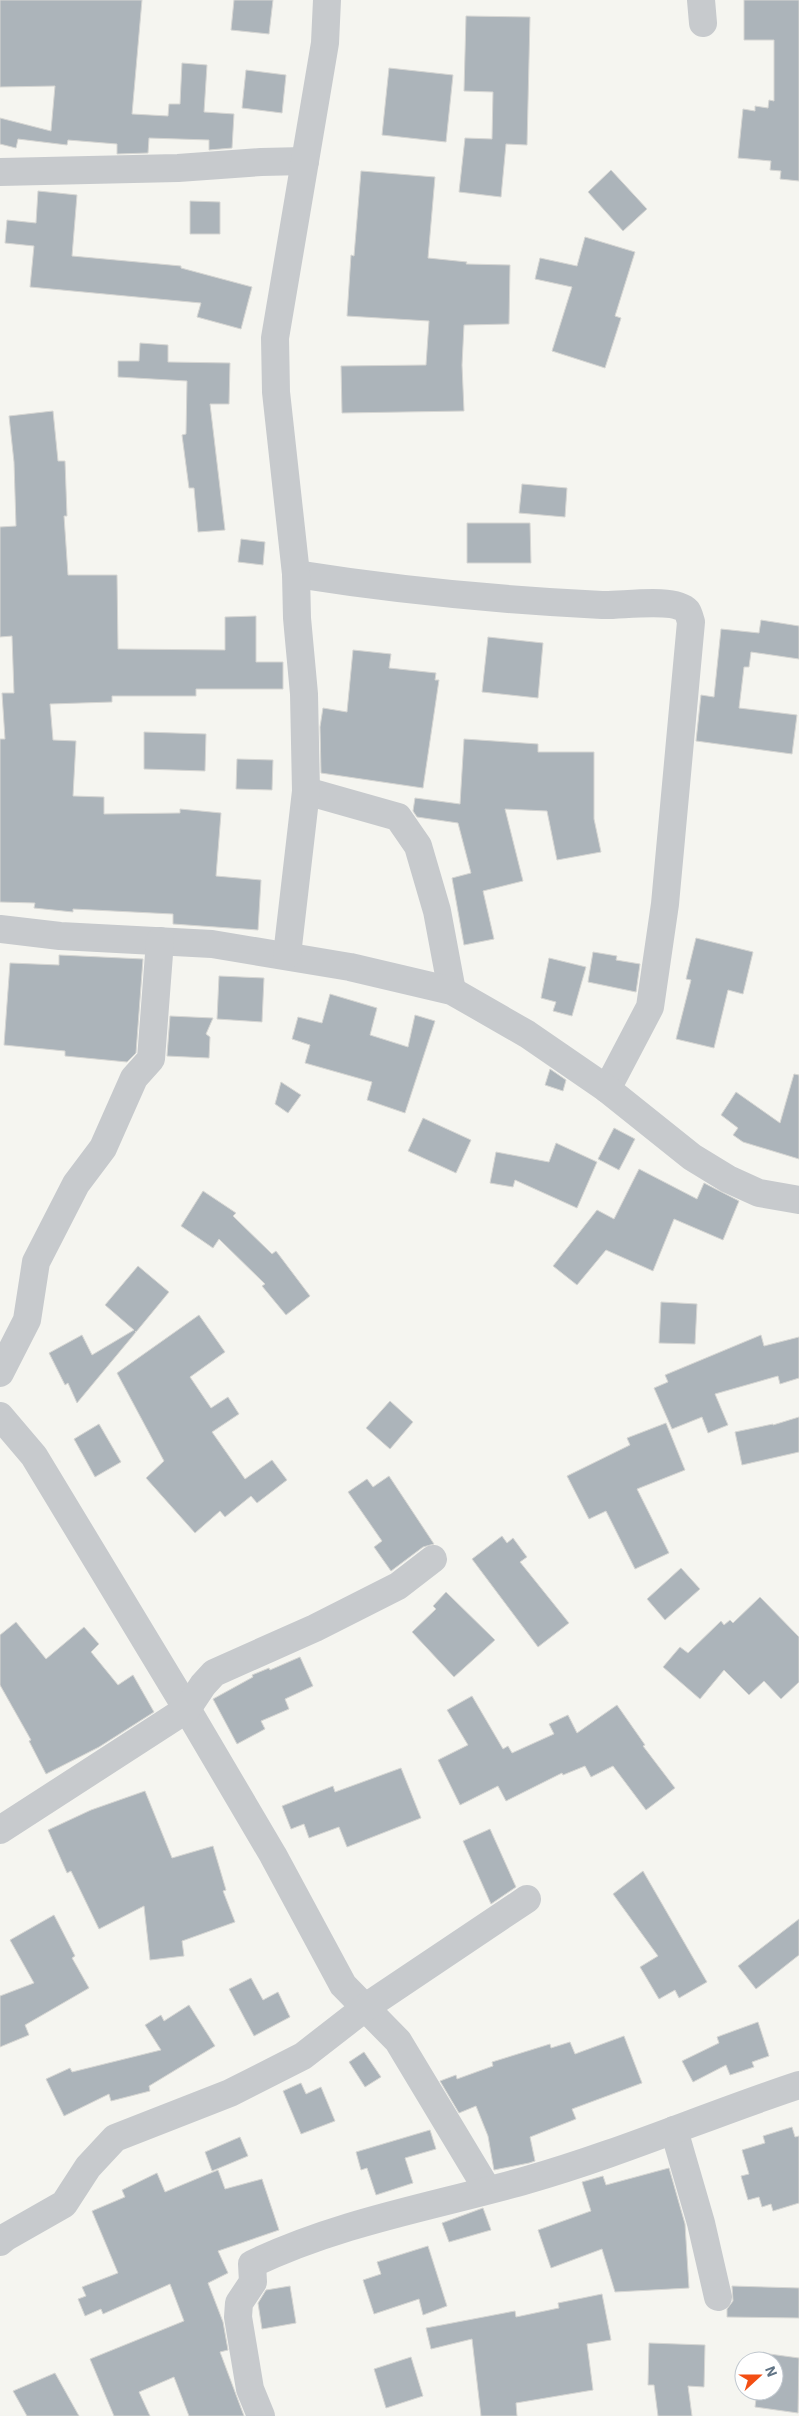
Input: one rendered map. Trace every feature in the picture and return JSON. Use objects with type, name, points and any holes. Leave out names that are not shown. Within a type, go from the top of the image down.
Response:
[{"type":"street","points":[[287,955],[306,791],[304,694],[297,618],[296,574],[276,392],[275,338],[325,43],[327,0]]},
{"type":"street","points":[[0,172],[178,168],[306,161]]},
{"type":"street","points":[[296,574],[347,582],[518,601],[615,605],[661,603],[680,607],[688,612],[692,622],[665,904],[650,1008],[607,1089]]},
{"type":"street","points":[[306,791],[398,817],[418,846],[437,911],[452,991]]},
{"type":"street","points":[[0,928],[60,936],[212,944],[350,967],[452,991],[527,1034],[607,1089],[692,1157],[728,1179],[759,1192],[799,1200]]},
{"type":"street","points":[[0,1372],[27,1320],[36,1262],[76,1184],[103,1148],[134,1078],[151,1059],[160,941]]},
{"type":"street","points":[[0,1416],[34,1456],[187,1709],[273,1855],[343,1985],[398,2041],[487,2189]]},
{"type":"street","points":[[0,1830],[187,1709],[203,1685],[214,1673],[315,1628],[398,1586],[433,1560]]},
{"type":"street","points":[[0,2242],[64,2204],[88,2167],[115,2138],[230,2093],[303,2056],[366,2008],[527,1899]]},
{"type":"street","points":[[261,2416],[250,2389],[238,2317],[239,2303],[252,2282],[252,2264],[285,2248],[374,2219],[569,2167],[799,2085]]},
{"type":"street","points":[[674,2130],[701,2223],[718,2297]]},
{"type":"building","points":[[0,0],[142,0],[132,114],[168,116],[169,104],[180,104],[182,63],[207,65],[204,112],[234,114],[232,148],[209,150],[209,140],[149,138],[148,153],[117,154],[117,144],[68,140],[67,145],[18,139],[16,148],[0,144],[0,118],[51,131],[55,86],[0,87]]},
{"type":"building","points":[[234,0],[273,0],[269,34],[231,30]]},
{"type":"building","points":[[744,0],[799,0],[799,181],[780,179],[781,171],[770,170],[771,161],[738,158],[743,109],[755,111],[755,106],[768,108],[769,100],[774,101],[774,40],[744,40]]},
{"type":"building","points":[[466,16],[530,17],[527,145],[506,144],[501,197],[459,192],[465,138],[492,139],[493,92],[464,91]]},
{"type":"building","points":[[389,68],[453,75],[446,142],[382,135]]},
{"type":"building","points":[[246,70],[286,75],[282,113],[242,108]]},
{"type":"building","points":[[611,170],[647,209],[623,231],[588,192]]},
{"type":"building","points":[[361,171],[435,177],[428,258],[467,262],[466,264],[510,265],[509,324],[464,325],[462,365],[464,411],[342,413],[341,366],[426,365],[429,321],[347,316],[351,255],[354,256]]},
{"type":"building","points":[[38,191],[77,195],[72,256],[181,266],[181,268],[252,287],[241,329],[197,317],[201,303],[30,287],[34,246],[5,243],[7,220],[36,223]]},
{"type":"building","points":[[190,201],[220,202],[220,234],[190,234]]},
{"type":"building","points":[[585,237],[635,252],[615,316],[621,318],[605,368],[552,351],[572,287],[535,279],[540,258],[577,266]]},
{"type":"building","points":[[140,343],[168,345],[168,362],[230,363],[229,404],[210,404],[225,530],[198,532],[194,488],[189,488],[182,435],[186,434],[187,381],[118,377],[118,361],[139,361]]},
{"type":"building","points":[[53,411],[58,461],[65,461],[67,516],[64,516],[68,575],[117,575],[118,649],[225,650],[225,617],[256,616],[256,662],[283,662],[283,689],[196,689],[196,696],[112,696],[112,702],[50,704],[53,740],[76,741],[73,796],[104,797],[104,814],[180,813],[180,809],[221,813],[216,876],[261,880],[258,930],[173,924],[173,914],[73,909],[73,912],[34,908],[35,903],[0,902],[0,739],[5,739],[2,693],[14,693],[12,636],[0,637],[0,527],[16,526],[14,462],[9,416]]},
{"type":"building","points":[[522,484],[567,488],[565,517],[519,513]]},
{"type":"building","points":[[467,523],[530,523],[531,563],[467,563]]},
{"type":"building","points":[[241,539],[265,542],[263,565],[238,562]]},
{"type":"building","points":[[761,620],[799,626],[799,659],[751,652],[749,667],[744,667],[739,708],[797,715],[792,754],[696,741],[701,695],[714,697],[721,629],[759,633]]},
{"type":"building","points":[[488,637],[543,643],[538,698],[482,692]]},
{"type":"building","points":[[353,650],[391,654],[389,668],[436,673],[435,680],[439,680],[423,788],[321,773],[320,727],[323,708],[347,712]]},
{"type":"building","points":[[144,732],[206,734],[205,771],[144,769]]},
{"type":"building","points":[[464,739],[538,744],[538,752],[594,752],[594,819],[601,852],[557,860],[547,811],[505,809],[523,881],[483,891],[494,939],[464,945],[452,878],[471,873],[458,823],[417,817],[413,811],[415,798],[460,804]]},
{"type":"building","points":[[237,759],[273,760],[272,790],[236,789]]},
{"type":"building","points":[[696,938],[753,952],[743,994],[728,990],[714,1048],[676,1039],[691,980],[686,979]]},
{"type":"building","points":[[593,952],[617,956],[616,960],[640,964],[636,992],[588,982]]},
{"type":"building","points":[[59,955],[143,959],[136,1053],[127,1062],[65,1056],[65,1051],[4,1045],[10,963],[59,965]]},
{"type":"building","points":[[549,958],[586,967],[572,1016],[553,1011],[556,1002],[541,998]]},
{"type":"building","points":[[219,976],[264,978],[262,1022],[217,1019]]},
{"type":"building","points":[[330,994],[377,1008],[370,1035],[408,1047],[415,1015],[435,1021],[405,1113],[367,1100],[372,1082],[305,1063],[310,1045],[292,1039],[298,1017],[322,1023]]},
{"type":"building","points":[[170,1016],[213,1018],[206,1034],[210,1037],[209,1058],[167,1056]]},
{"type":"building","points":[[550,1069],[566,1080],[563,1091],[545,1085]]},
{"type":"building","points":[[794,1074],[799,1075],[799,1159],[743,1142],[733,1135],[738,1128],[721,1115],[736,1092],[780,1123]]},
{"type":"building","points":[[281,1082],[301,1095],[288,1113],[275,1104]]},
{"type":"building","points":[[423,1118],[471,1140],[456,1173],[408,1151]]},
{"type":"building","points":[[614,1128],[635,1139],[619,1170],[598,1159]]},
{"type":"building","points":[[556,1143],[597,1162],[577,1208],[515,1180],[513,1187],[490,1183],[496,1152],[549,1162]]},
{"type":"building","points":[[639,1169],[697,1199],[704,1183],[739,1201],[723,1240],[674,1219],[653,1271],[606,1250],[577,1285],[553,1266],[597,1210],[614,1219]]},
{"type":"building","points":[[203,1191],[236,1213],[233,1216],[272,1254],[276,1251],[310,1296],[286,1315],[262,1286],[265,1284],[219,1239],[213,1248],[181,1226]]},
{"type":"building","points":[[138,1266],[169,1292],[77,1403],[68,1383],[65,1385],[49,1353],[82,1335],[92,1355],[134,1330],[105,1305]]},
{"type":"building","points":[[661,1302],[697,1304],[695,1344],[659,1343]]},
{"type":"building","points":[[199,1315],[225,1352],[190,1377],[211,1408],[228,1397],[239,1414],[212,1432],[245,1479],[272,1460],[287,1480],[257,1503],[251,1496],[225,1517],[220,1511],[195,1533],[146,1478],[164,1461],[117,1373]]},
{"type":"building","points":[[761,1335],[764,1346],[799,1337],[799,1378],[780,1384],[778,1376],[715,1394],[728,1425],[708,1433],[702,1417],[672,1429],[654,1388],[668,1382],[665,1375]]},
{"type":"building","points":[[390,1401],[413,1422],[390,1449],[366,1428]]},
{"type":"building","points":[[799,1417],[799,1452],[742,1465],[735,1432],[773,1425]]},
{"type":"building","points":[[666,1423],[685,1470],[637,1489],[669,1553],[635,1569],[606,1511],[589,1519],[567,1476],[630,1445],[627,1438]]},
{"type":"building","points":[[99,1424],[121,1462],[95,1477],[74,1439]]},
{"type":"building","points":[[389,1476],[434,1544],[423,1547],[391,1571],[374,1547],[382,1541],[348,1492],[367,1479],[373,1487]]},
{"type":"building","points":[[502,1536],[507,1543],[513,1538],[527,1557],[520,1562],[569,1623],[538,1647],[472,1559]]},
{"type":"building","points":[[681,1568],[700,1589],[665,1620],[647,1599]]},
{"type":"building","points":[[446,1592],[495,1640],[454,1677],[412,1632],[436,1609],[433,1606]]},
{"type":"building","points":[[760,1597],[799,1637],[799,1682],[781,1699],[764,1681],[749,1695],[724,1670],[700,1699],[663,1667],[680,1647],[688,1653],[721,1621],[724,1625],[730,1620],[733,1623]]},
{"type":"building","points":[[16,1622],[46,1659],[84,1627],[99,1644],[91,1652],[118,1685],[133,1675],[154,1712],[99,1747],[46,1774],[29,1741],[31,1740],[0,1685],[0,1635]]},
{"type":"building","points":[[300,1657],[313,1686],[285,1699],[289,1709],[261,1721],[265,1729],[237,1744],[213,1699],[253,1677],[252,1675],[269,1668],[270,1670]]},
{"type":"building","points":[[472,1696],[503,1749],[508,1746],[512,1753],[554,1734],[549,1724],[568,1715],[577,1733],[617,1705],[645,1745],[643,1746],[675,1788],[646,1810],[613,1766],[591,1777],[585,1766],[563,1775],[562,1773],[506,1801],[498,1786],[460,1805],[438,1760],[468,1745],[447,1710]]},
{"type":"building","points":[[401,1768],[421,1818],[347,1847],[339,1827],[309,1838],[304,1824],[291,1829],[282,1806],[333,1786],[335,1792]]},
{"type":"building","points":[[145,1791],[172,1858],[213,1846],[226,1890],[223,1891],[235,1922],[182,1941],[184,1956],[150,1960],[144,1906],[99,1929],[71,1871],[67,1873],[48,1830],[91,1810]]},
{"type":"building","points":[[490,1829],[516,1887],[491,1904],[463,1841]]},
{"type":"building","points":[[643,1871],[707,1982],[679,1998],[675,1990],[659,1999],[640,1967],[658,1956],[613,1894]]},
{"type":"building","points":[[54,1915],[75,1956],[72,1958],[89,1988],[25,2025],[29,2035],[0,2047],[0,1996],[34,1983],[10,1940]]},
{"type":"building","points":[[799,1919],[799,1955],[756,1989],[738,1966]]},
{"type":"building","points":[[251,1978],[263,2000],[278,1992],[290,2017],[254,2036],[229,1989]]},
{"type":"building","points":[[189,2005],[215,2046],[149,2086],[150,2091],[111,2101],[109,2094],[64,2116],[46,2079],[70,2068],[72,2072],[161,2050],[145,2025],[161,2015],[164,2021]]},
{"type":"building","points":[[758,2022],[769,2056],[752,2062],[754,2067],[730,2075],[726,2065],[693,2082],[682,2061],[719,2043],[717,2037]]},
{"type":"building","points":[[624,2036],[642,2083],[572,2109],[576,2119],[530,2137],[535,2161],[529,2163],[494,2170],[488,2136],[476,2106],[459,2113],[440,2081],[456,2075],[457,2079],[493,2066],[492,2062],[550,2044],[551,2048],[570,2042],[575,2054]]},
{"type":"building","points":[[364,2052],[381,2077],[365,2087],[349,2062]]},
{"type":"building","points":[[301,2083],[306,2094],[321,2087],[335,2121],[301,2134],[283,2091]]},
{"type":"building","points":[[792,2127],[795,2137],[799,2136],[799,2203],[773,2211],[771,2204],[762,2207],[759,2197],[748,2200],[741,2176],[749,2174],[742,2150],[765,2143],[763,2136]]},
{"type":"building","points":[[430,2130],[436,2149],[405,2158],[413,2183],[376,2195],[367,2168],[361,2170],[356,2152]]},
{"type":"building","points":[[240,2137],[248,2156],[212,2171],[205,2152]]},
{"type":"building","points":[[669,2168],[685,2224],[689,2288],[615,2292],[602,2249],[551,2268],[538,2230],[591,2211],[582,2182],[603,2176],[606,2185]]},
{"type":"building","points":[[218,2170],[225,2189],[262,2179],[279,2230],[218,2251],[228,2273],[208,2283],[223,2322],[228,2350],[220,2352],[244,2416],[189,2416],[174,2377],[139,2392],[150,2416],[114,2416],[90,2359],[184,2321],[170,2284],[103,2314],[101,2309],[85,2316],[78,2299],[86,2296],[82,2287],[118,2273],[92,2211],[125,2197],[122,2190],[157,2173],[165,2192]]},
{"type":"building","points":[[483,2208],[491,2230],[449,2242],[442,2223]]},
{"type":"building","points":[[428,2246],[447,2306],[423,2315],[419,2299],[374,2314],[363,2280],[381,2274],[377,2262]]},
{"type":"building","points":[[290,2286],[296,2323],[262,2329],[258,2303],[266,2290]]},
{"type":"building","points":[[732,2286],[799,2288],[799,2318],[727,2317],[727,2309],[733,2301]]},
{"type":"building","points":[[602,2294],[611,2340],[587,2344],[593,2390],[516,2403],[517,2416],[481,2416],[472,2339],[431,2349],[426,2328],[515,2311],[516,2317],[559,2308],[558,2303]]},
{"type":"building","points":[[649,2343],[705,2345],[704,2387],[688,2386],[692,2416],[658,2416],[654,2385],[648,2385]]},
{"type":"building","points":[[784,2356],[799,2358],[798,2413],[755,2407],[756,2401],[784,2401]]},
{"type":"building","points":[[411,2357],[423,2396],[386,2408],[374,2369]]},
{"type":"building","points":[[55,2373],[79,2416],[27,2416],[13,2391]]}]
